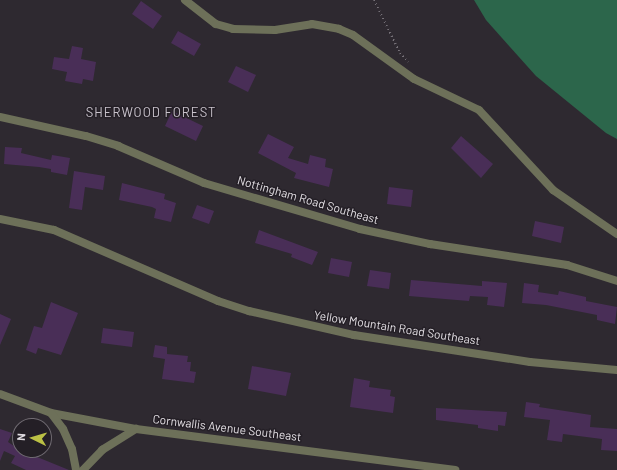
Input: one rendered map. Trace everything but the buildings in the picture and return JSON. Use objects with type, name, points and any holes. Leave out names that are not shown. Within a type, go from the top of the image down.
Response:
[{"type":"street","points":[[185,0],[216,24],[233,29],[275,30],[312,24],[339,29],[353,35],[414,79],[473,106],[553,190],[617,234]]},
{"type":"street","name":"Nottingham Road Southeast","points":[[0,117],[86,136],[118,146],[204,182],[360,229],[430,244],[567,265],[617,280]]},
{"type":"street","name":"Yellow Mountain Road Southeast","points":[[0,219],[54,230],[218,301],[257,313],[362,336],[530,362],[617,370]]},
{"type":"street","name":"Cornwallis Avenue Southeast","points":[[0,394],[51,412],[136,429],[454,470]]},
{"type":"street","points":[[51,412],[63,429],[72,448],[76,470]]},
{"type":"street","points":[[83,470],[102,450],[136,429]]},
{"type":"path","points":[[374,0],[400,53],[411,65]]},
{"type":"green space","points":[[474,0],[617,0],[617,139],[606,133],[536,76],[486,20]]},
{"type":"district","name":"SHERWOOD FOREST","points":[[151,112]]}]
